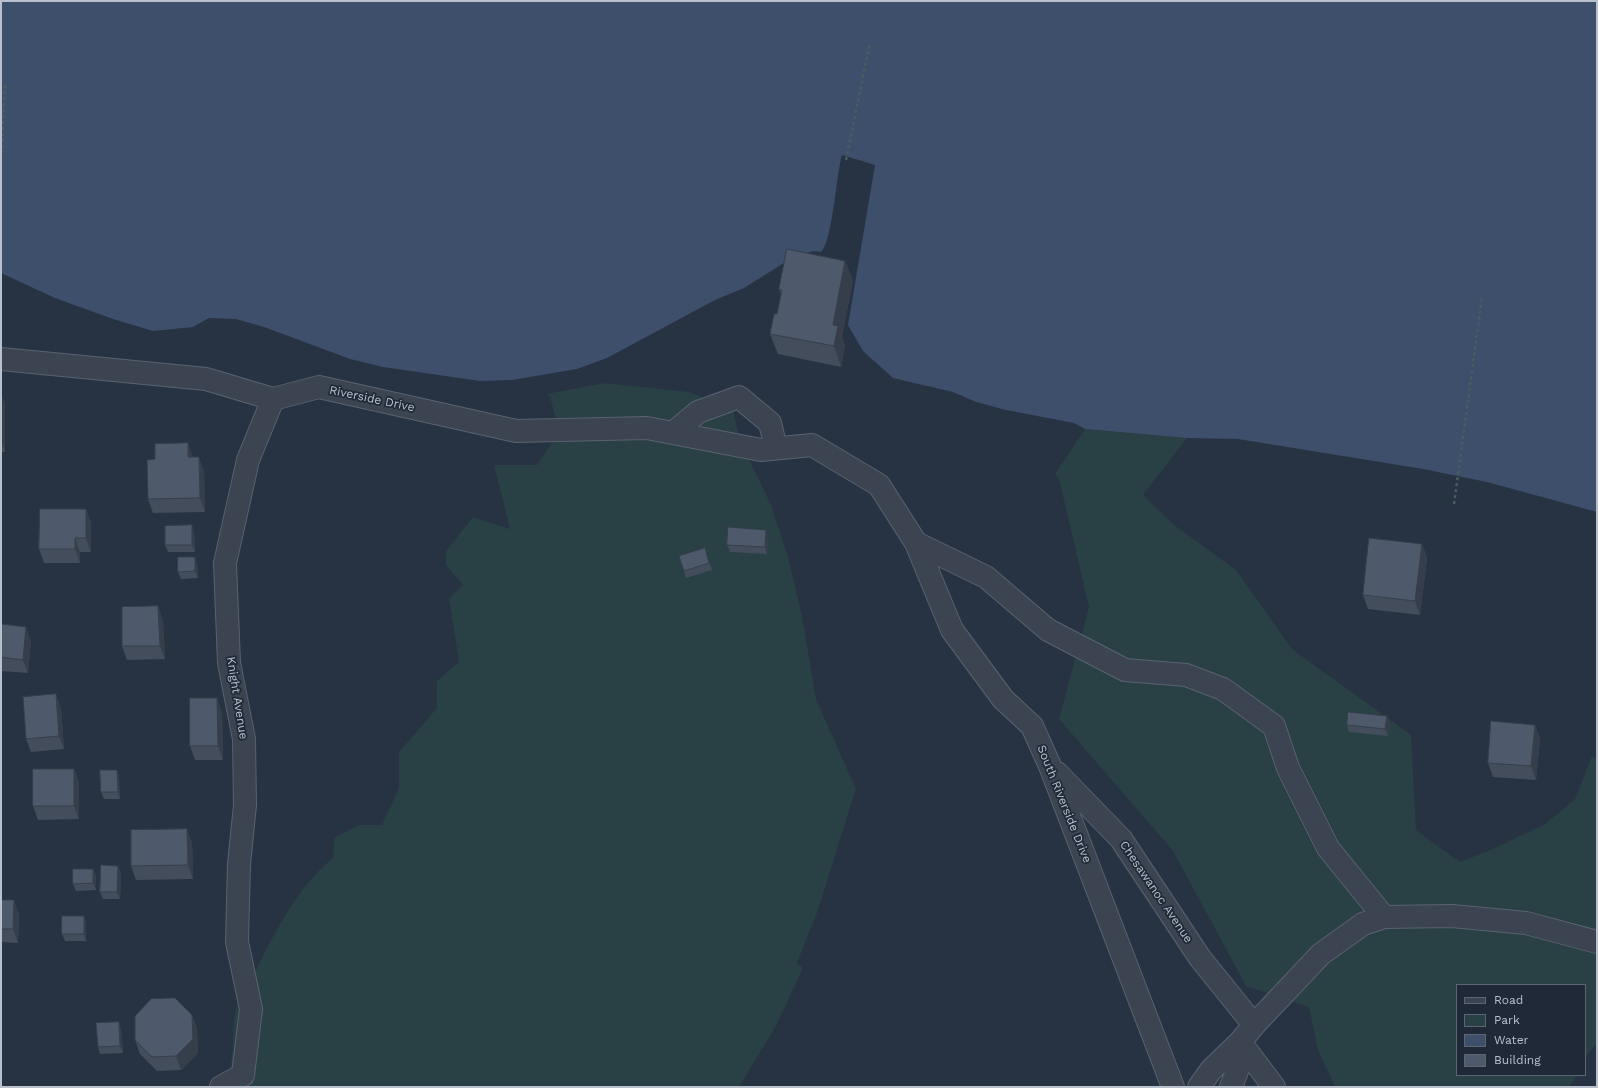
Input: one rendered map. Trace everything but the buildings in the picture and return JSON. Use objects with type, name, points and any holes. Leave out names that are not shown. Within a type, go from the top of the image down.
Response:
[{"type":"street","name":"Riverside Drive","points":[[1,359],[206,379],[273,398],[318,387],[516,430],[647,428],[769,449]]},
{"type":"street","points":[[673,433],[698,412],[740,397],[770,423],[769,449]]},
{"type":"street","name":"Knight Avenue","points":[[220,1087],[243,1075],[251,1009],[237,942],[239,864],[245,805],[244,739],[229,663],[224,563],[248,460],[273,398]]},
{"type":"street","name":"South Riverside Drive","points":[[769,449],[812,445],[879,485],[916,543],[952,630],[1003,699],[1032,726],[1050,766],[1173,1087]]},
{"type":"street","points":[[916,543],[986,577],[1048,630],[1125,670],[1186,675],[1223,689],[1274,726],[1288,768],[1328,848],[1384,916]]},
{"type":"street","name":"Chesawanoc Avenue","points":[[1050,766],[1121,838],[1200,958],[1254,1025]]},
{"type":"street","points":[[1231,1087],[1243,1046],[1254,1025],[1321,954],[1363,924],[1384,916],[1452,916],[1526,923],[1597,942]]},
{"type":"street","points":[[1199,1087],[1211,1070],[1243,1046]]},
{"type":"street","points":[[1243,1046],[1274,1087]]},
{"type":"path","points":[[846,160],[870,42]]},
{"type":"path","points":[[1,166],[5,85]]},
{"type":"path","points":[[1454,504],[1482,298]]},
{"type":"green space","points":[[605,383],[689,392],[733,409],[739,438],[771,505],[787,553],[802,616],[816,699],[856,789],[817,913],[797,963],[803,968],[776,1026],[739,1087],[220,1087],[230,1070],[237,1005],[280,924],[309,882],[320,869],[333,858],[334,838],[358,825],[382,825],[399,788],[399,752],[437,708],[437,681],[459,662],[449,598],[463,585],[446,565],[446,551],[473,517],[510,529],[494,465],[537,465],[559,431],[550,397],[546,394]]},
{"type":"green space","points":[[1085,429],[1187,438],[1143,495],[1173,524],[1236,570],[1292,649],[1411,735],[1416,830],[1460,862],[1495,848],[1545,824],[1575,799],[1592,756],[1597,760],[1597,1043],[1586,1056],[1586,984],[1456,984],[1456,1076],[1577,1076],[1569,1086],[1335,1087],[1318,1050],[1309,1007],[1246,986],[1173,851],[1059,719],[1089,607],[1059,479],[1055,474]]},
{"type":"water","points":[[1,1],[1597,1],[1597,512],[1487,482],[1423,469],[1238,439],[1187,438],[1085,429],[1074,423],[1006,410],[976,402],[953,392],[893,378],[863,351],[848,325],[875,165],[842,155],[831,221],[825,245],[821,252],[813,251],[792,258],[744,288],[715,300],[607,358],[577,369],[512,380],[480,381],[383,367],[350,359],[264,327],[236,319],[209,318],[193,327],[153,331],[113,319],[55,298],[1,273]]}]
